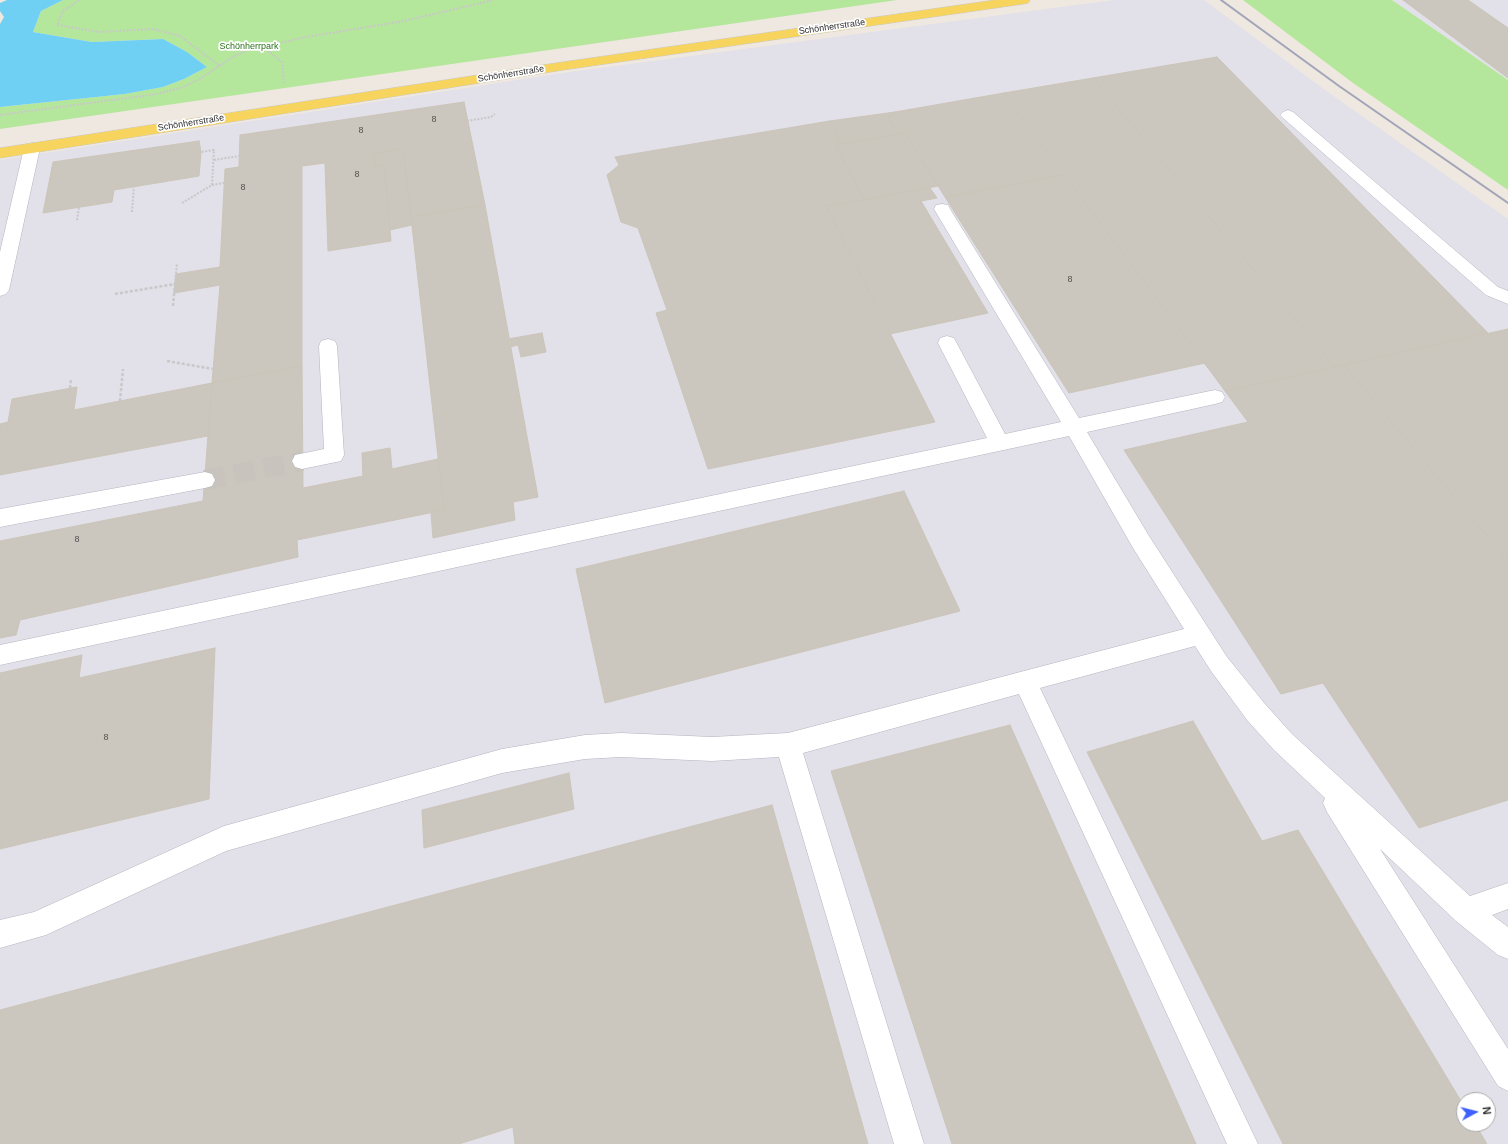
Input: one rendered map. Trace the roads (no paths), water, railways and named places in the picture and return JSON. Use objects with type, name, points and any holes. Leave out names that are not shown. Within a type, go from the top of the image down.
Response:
[{"type":"main road","name":"Schönherrstraße","points":[[0,153],[563,66],[1023,0]]},
{"type":"lane","points":[[1288,115],[1492,291],[1508,298]]},
{"type":"lane","points":[[0,290],[32,148]]},
{"type":"lane","points":[[942,209],[1074,427],[1141,542],[1219,664],[1256,712],[1283,742],[1466,911],[1508,945]]},
{"type":"lane","points":[[947,343],[1000,443]]},
{"type":"lane","points":[[302,461],[334,455],[328,346]]},
{"type":"lane","points":[[0,655],[1215,397]]},
{"type":"lane","points":[[0,518],[205,480]]},
{"type":"lane","points":[[0,934],[36,925],[224,839],[502,761],[585,747],[621,745],[712,749],[788,745],[1200,635]]},
{"type":"lane","points":[[1024,682],[1243,1144]]},
{"type":"lane","points":[[788,745],[909,1144]]},
{"type":"lane","points":[[1320,777],[1508,1076]]},
{"type":"lane","points":[[1466,911],[1508,896]]},
{"type":"water","points":[[7,0],[63,0],[41,11],[33,32],[92,42],[163,39],[187,52],[207,67],[184,79],[163,87],[125,94],[0,107],[0,24],[4,17],[0,11],[0,3]]},
{"type":"tunnel","points":[[205,480],[302,461]]},
{"type":"railway","points":[[1221,0],[1339,86],[1508,203]]},
{"type":"park label","name":"Schönherrpark","points":[[249,47]]}]
